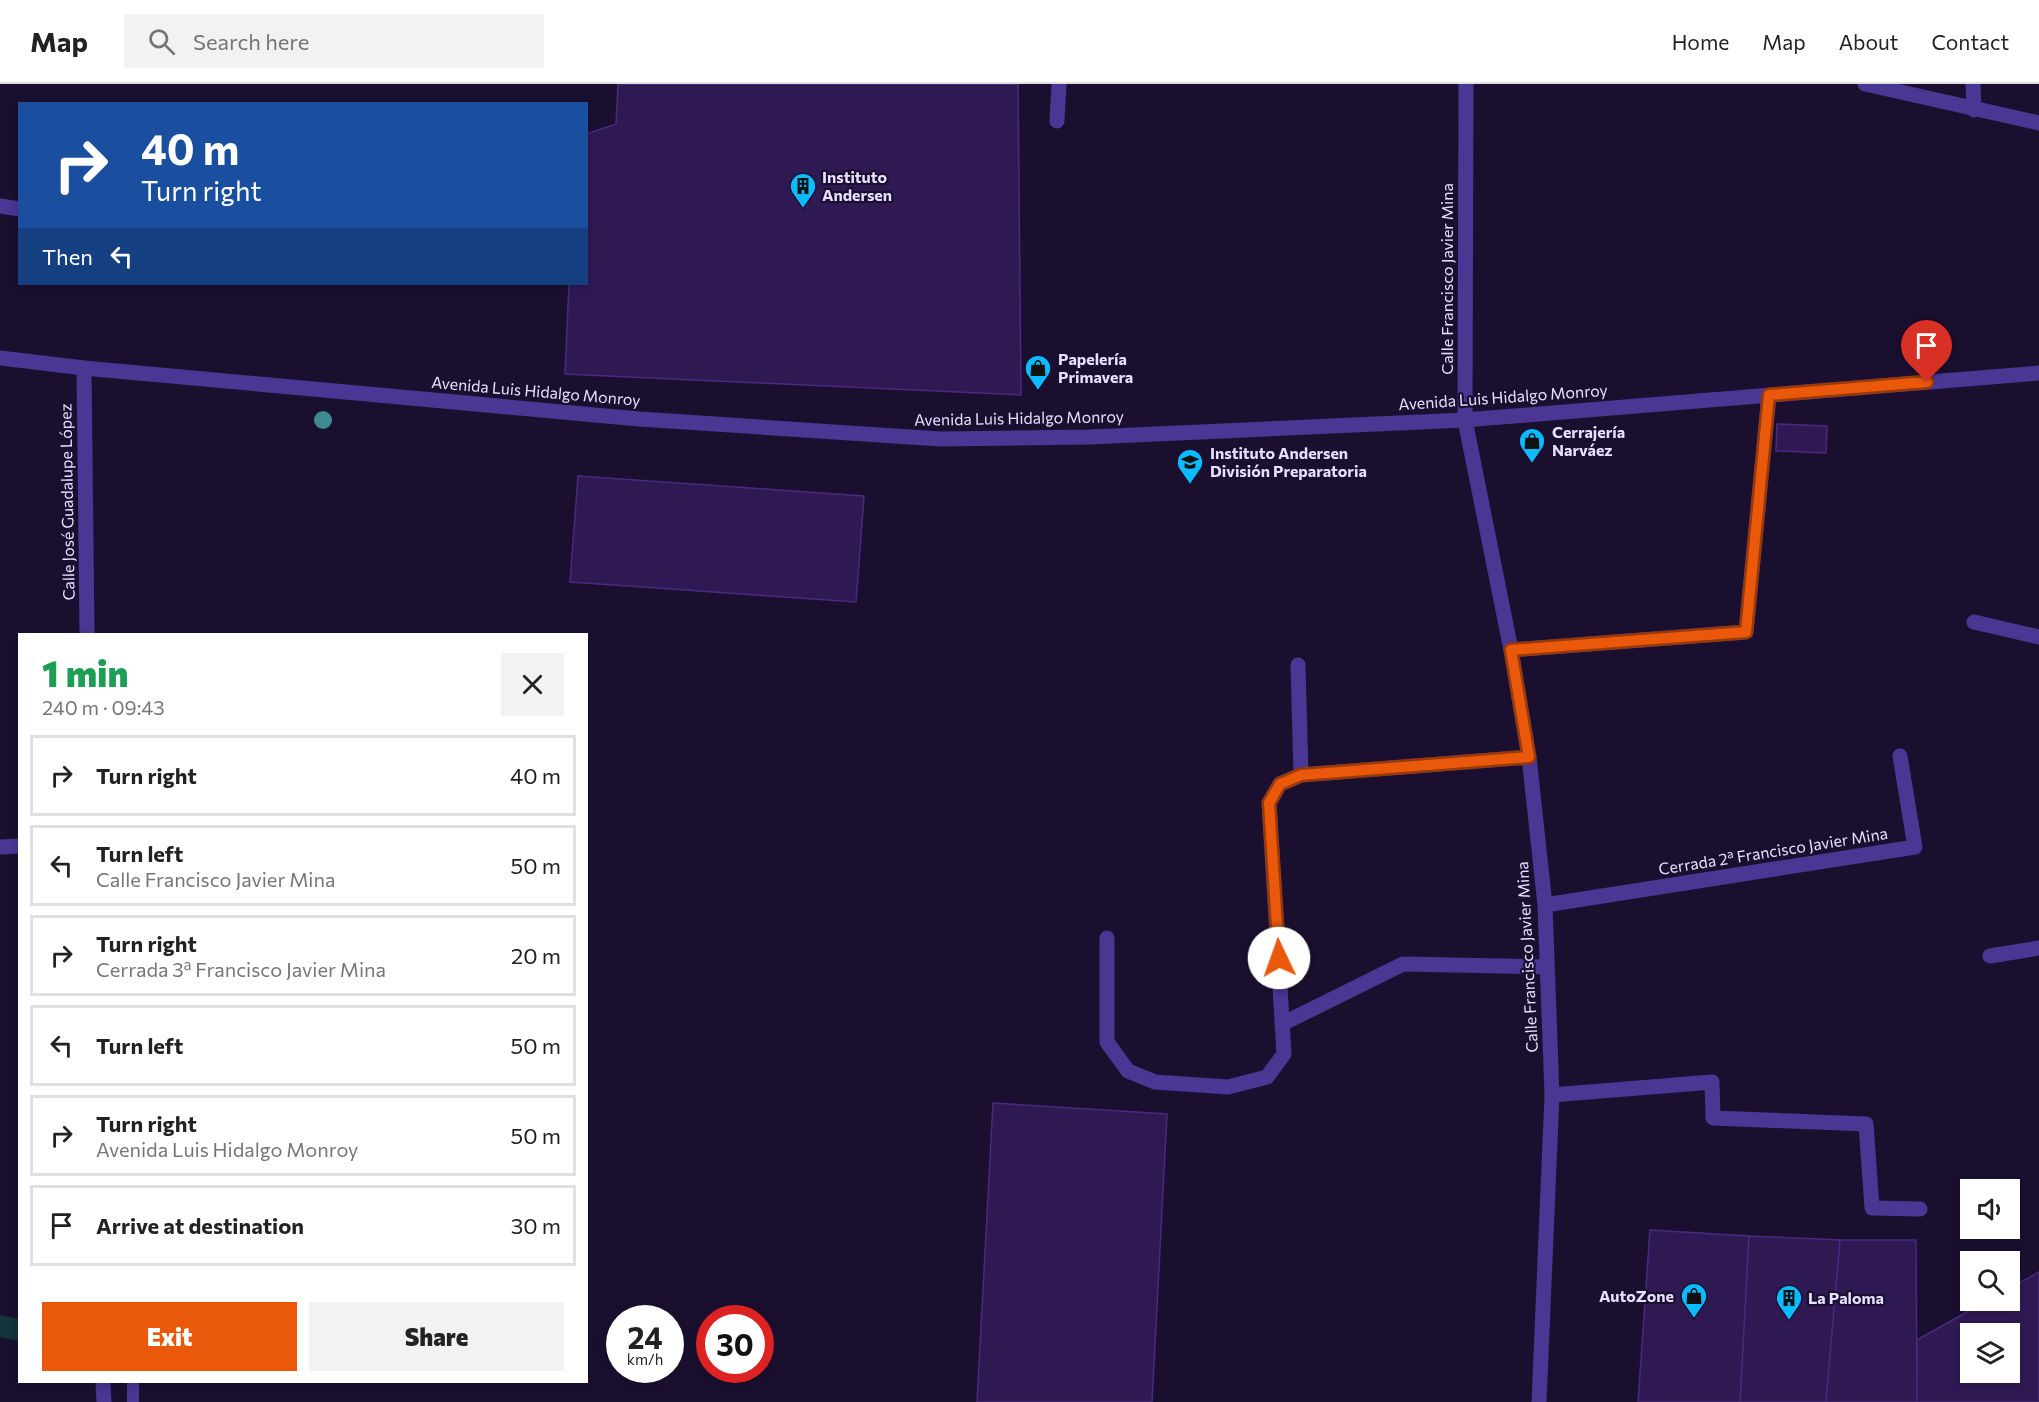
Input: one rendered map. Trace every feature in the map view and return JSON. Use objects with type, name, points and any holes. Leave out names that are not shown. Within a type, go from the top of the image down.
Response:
[{"type":"street","points":[[1057,121],[1059,84]]},
{"type":"street","name":"Calle Francisco Javier Mina","points":[[1466,84],[1464,420],[1511,650],[1529,757],[1545,905],[1551,1095],[1539,1402]]},
{"type":"street","points":[[1865,84],[2039,123]]},
{"type":"street","points":[[1973,84],[1974,110]]},
{"type":"street","points":[[0,206],[18,209]]},
{"type":"street","name":"Avenida Luis Hidalgo Monroy","points":[[0,358],[84,368],[639,419],[940,439],[1090,436],[1464,420],[2039,373]]},
{"type":"street","name":"Calle José Guadalupe López","points":[[84,368],[87,633]]},
{"type":"street","points":[[1511,650],[1746,632],[1769,395]]},
{"type":"street","points":[[1974,622],[2039,637]]},
{"type":"street","points":[[1298,665],[1301,775]]},
{"type":"street","name":"Cerrada 2ª Francisco Javier Mina","points":[[1545,905],[1915,847],[1900,756]]},
{"type":"street","points":[[1107,938],[1107,1042],[1128,1071],[1155,1082],[1228,1087],[1267,1077],[1284,1054],[1269,803],[1280,784],[1301,775],[1529,757]]},
{"type":"street","points":[[0,847],[18,846]]},
{"type":"street","points":[[1990,956],[2039,948]]},
{"type":"street","points":[[1282,1024],[1403,964],[1547,967]]},
{"type":"street","points":[[1551,1095],[1712,1082],[1713,1118],[1866,1124],[1872,1208],[1920,1209]]},
{"type":"street","points":[[103,1383],[104,1402]]},
{"type":"lane","points":[[133,1383],[133,1402]]},
{"type":"green space","points":[[0,1315],[18,1319],[18,1341],[0,1337]]},
{"type":"building","name":"Instituto Andersen","points":[[618,84],[1018,84],[1021,395],[565,374],[569,285],[588,285],[588,133],[616,124]]},
{"type":"building","points":[[1777,424],[1827,426],[1826,453],[1776,451]]},
{"type":"building","points":[[578,476],[864,496],[856,602],[570,582]]},
{"type":"building","points":[[993,1103],[1167,1114],[1152,1402],[977,1402]]},
{"type":"building","name":"AutoZone","points":[[1650,1230],[1749,1236],[1740,1402],[1638,1402]]},
{"type":"building","name":"La Paloma","points":[[1749,1236],[1840,1240],[1826,1402],[1740,1402]]},
{"type":"building","points":[[1840,1240],[1916,1240],[1917,1402],[1826,1402]]},
{"type":"building","points":[[2039,1272],[2039,1402],[1917,1402],[1917,1340],[1968,1311],[2020,1311],[2020,1282]]},
{"type":"place","name":"Instituto Andersen","points":[[803,209]]},
{"type":"place","name":"Papelería Primavera","points":[[1038,391]]},
{"type":"place","name":"Cerrajería Narváez","points":[[1532,464]]},
{"type":"place","name":"Instituto Andersen División Preparatoria","points":[[1190,485]]},
{"type":"place","name":"AutoZone","points":[[1694,1319]]},
{"type":"place","name":"La Paloma","points":[[1789,1321]]},
{"type":"route","points":[[1279,958],[1269,803],[1280,784],[1301,775],[1529,757],[1511,650],[1746,632],[1769,395],[1927,382]]}]
